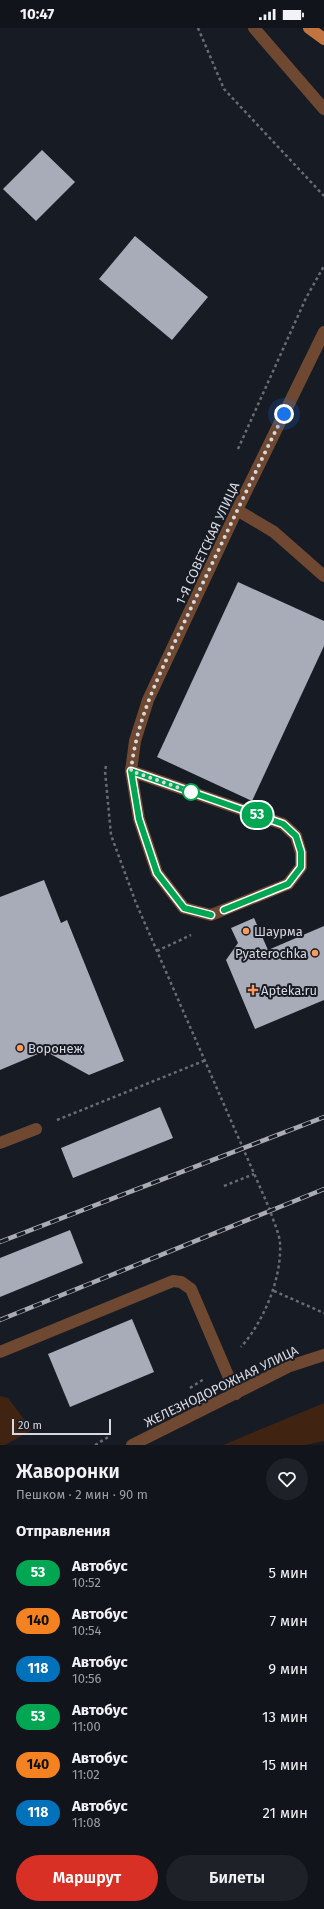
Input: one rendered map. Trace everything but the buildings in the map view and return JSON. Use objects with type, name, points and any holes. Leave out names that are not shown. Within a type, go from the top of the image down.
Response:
[{"type":"main road","points":[[309,28],[324,39]]},
{"type":"street","points":[[254,28],[324,109]]},
{"type":"street","name":"1-Я СОВЕТСКАЯ УЛИЦА","points":[[131,771],[283,824],[296,836],[301,852],[301,867],[288,884],[211,915],[184,908],[157,873],[139,819],[131,771],[135,741],[148,700],[237,510],[324,332]]},
{"type":"street","points":[[237,510],[274,532],[324,576]]},
{"type":"street","points":[[0,1143],[36,1129]]},
{"type":"street","points":[[0,1352],[173,1281],[181,1282],[191,1289],[236,1394]]},
{"type":"street","name":"ЖЕЛЕЗНОДОРОЖНАЯ УЛИЦА","points":[[132,1445],[290,1366],[324,1355]]},
{"type":"path","points":[[198,28],[224,89],[324,196]]},
{"type":"path","points":[[36,1129],[206,1060]]},
{"type":"path","points":[[183,1392],[224,1367],[248,1339],[274,1291],[278,1268],[280,1242],[270,1210],[216,1083]]},
{"type":"path","points":[[224,1186],[254,1174]]},
{"type":"path","points":[[274,1291],[324,1313]]},
{"type":"path","points":[[95,1445],[115,1433]]},
{"type":"shaded area","points":[[0,1396],[8,1398],[32,1430],[5,1445],[0,1445]]},
{"type":"shaded area","points":[[324,1403],[324,1441],[305,1445],[223,1445]]},
{"type":"railway","points":[[0,1242],[324,1117]]},
{"type":"railway","points":[[0,1320],[324,1189]]},
{"type":"bus line","name":"53","points":[[211,915],[184,908],[157,873],[139,819],[131,771],[283,824],[296,836],[301,852],[301,867],[288,884],[224,910]]},
{"type":"place","name":"Шаурма","points":[[246,931]]},
{"type":"place","name":"Pyaterochka","points":[[315,953]]},
{"type":"place","name":"Apteka.ru","points":[[253,990]]},
{"type":"place","name":"Воронеж","points":[[20,1048]]},
{"type":"route","points":[[191,792],[131,771],[135,741],[148,700],[237,510],[284,414]]}]
